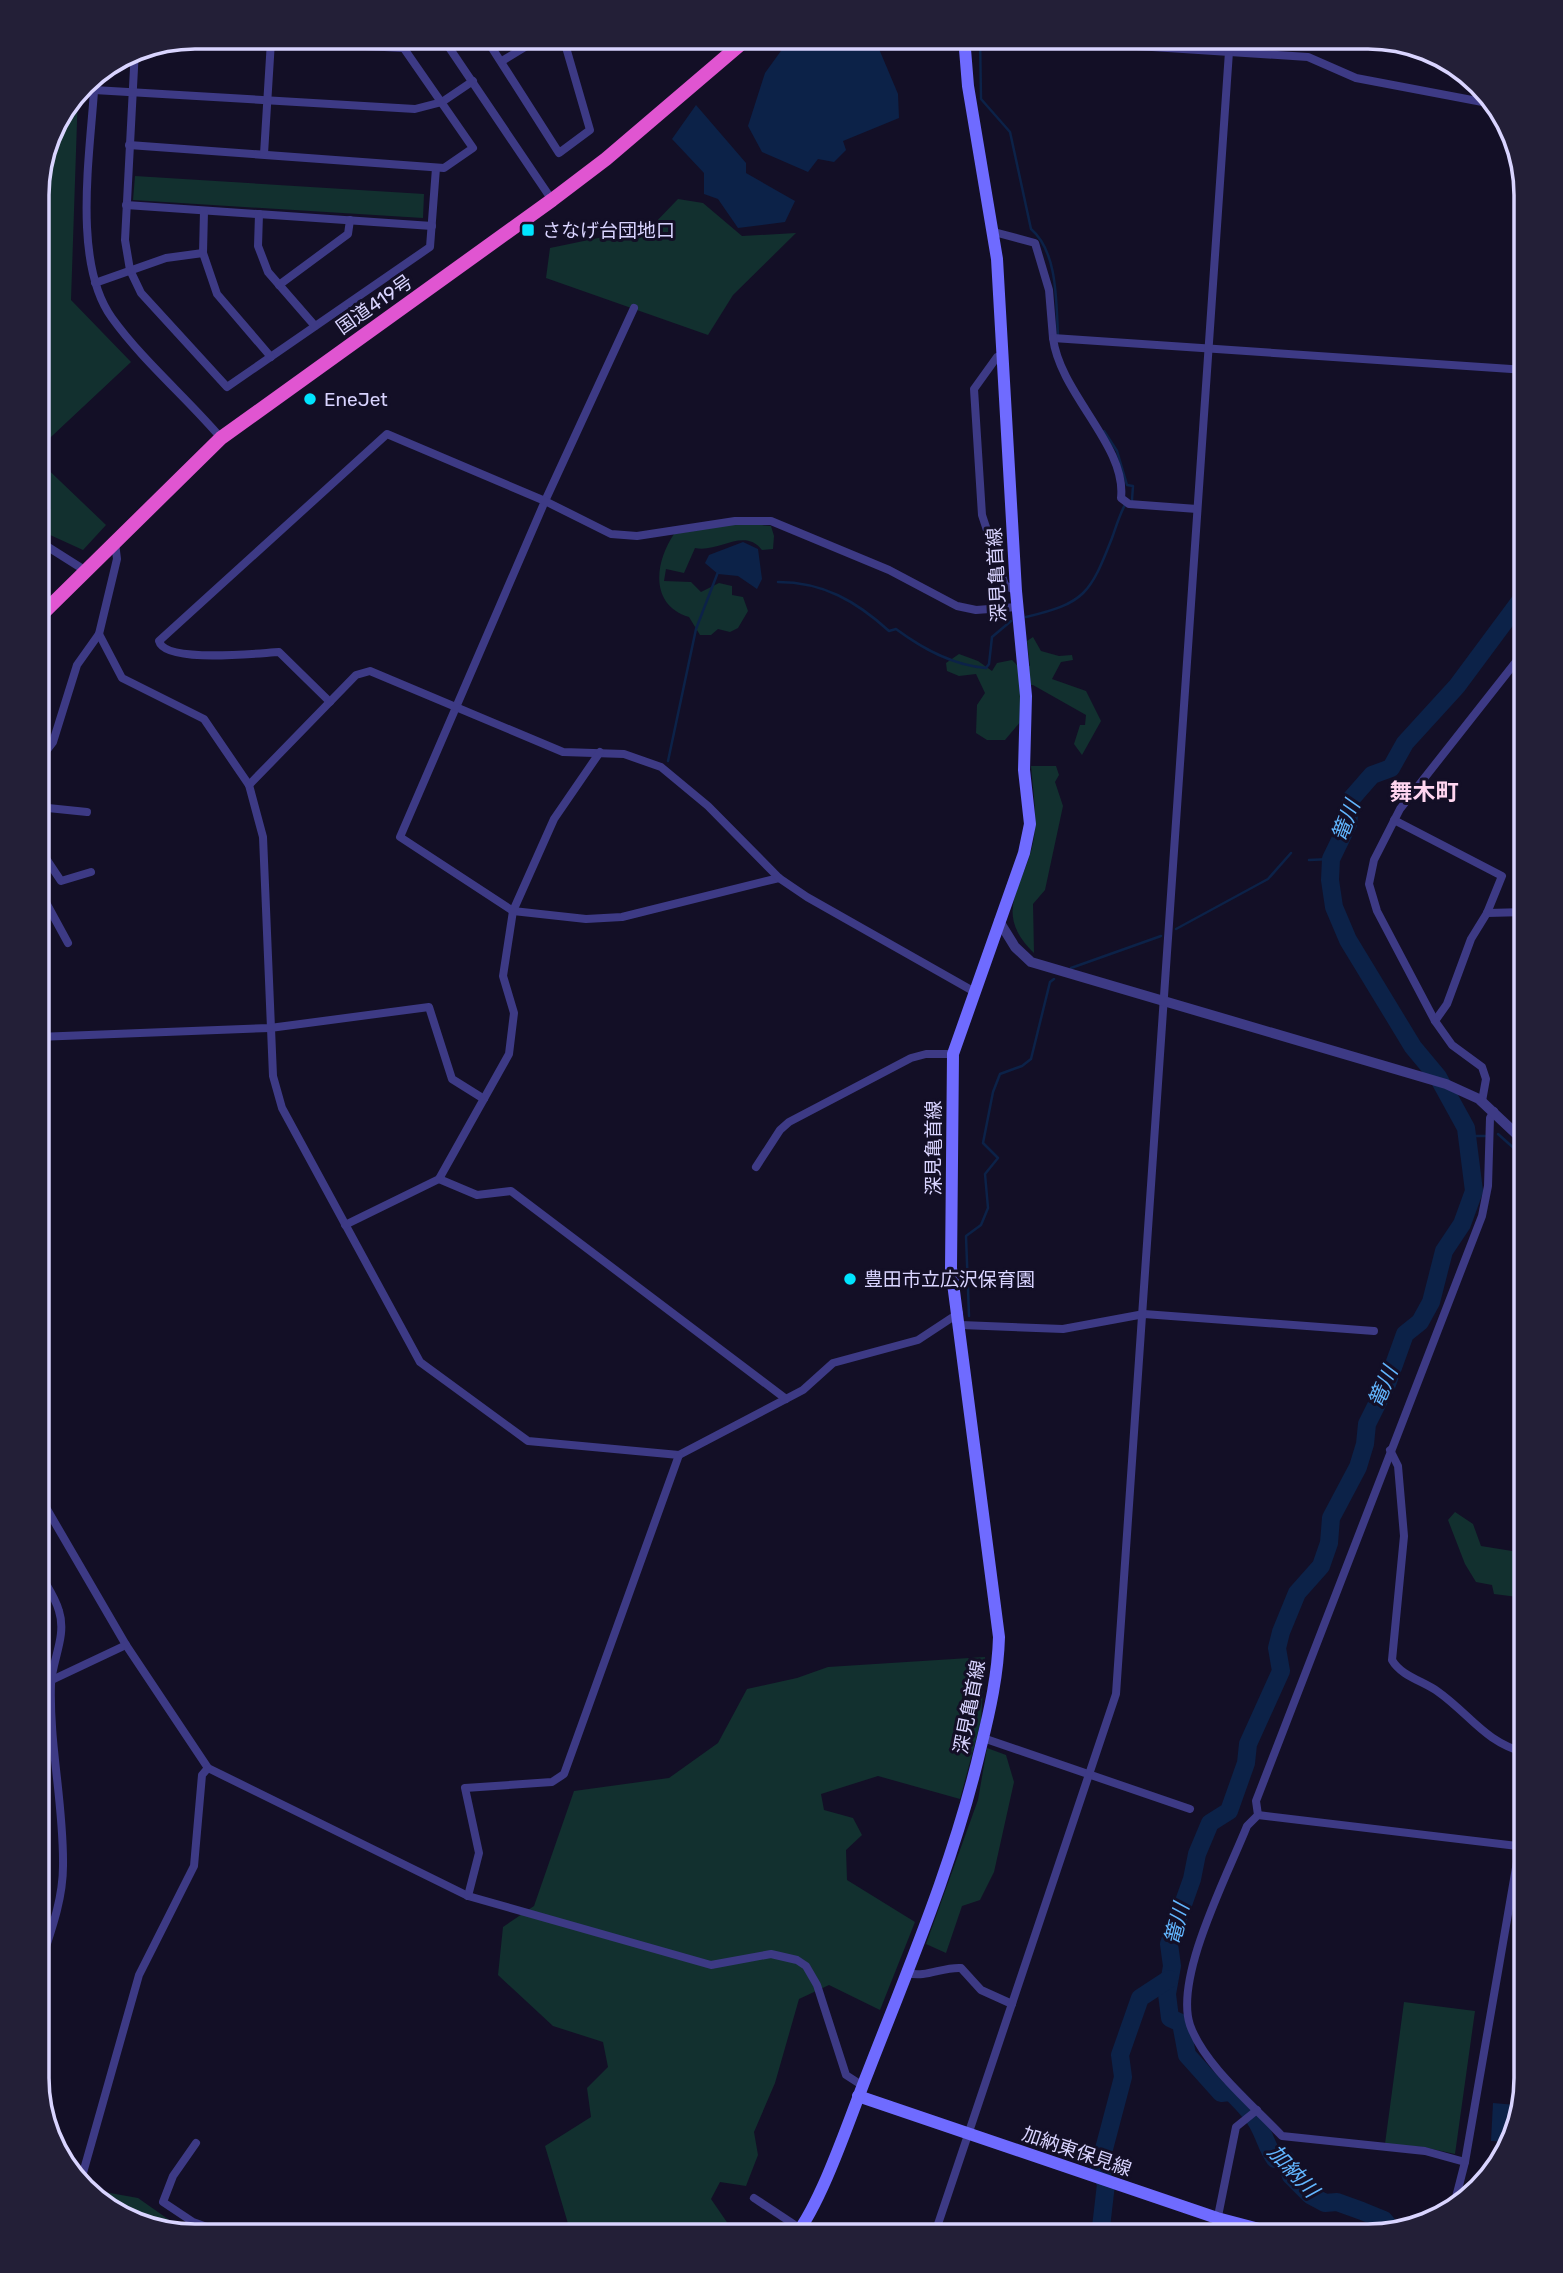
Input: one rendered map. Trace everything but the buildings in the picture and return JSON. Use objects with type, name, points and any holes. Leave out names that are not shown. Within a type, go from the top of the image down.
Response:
[{"type":"highway","name":"国道419号","points":[[49,607],[220,438],[552,200],[606,159],[735,49]]},
{"type":"main road","name":"深見亀首線","points":[[802,2224],[860,2091],[961,1829],[999,1663],[999,1637],[960,1319],[951,1268],[953,1054],[973,991],[1024,853],[1030,824],[1024,770],[1026,696],[1017,607],[994,232],[968,86],[965,49]]},
{"type":"main road","name":"加納東保見線","points":[[860,2091],[968,2134],[1240,2224]]},
{"type":"street","points":[[264,154],[270,49]]},
{"type":"street","points":[[129,145],[444,168],[473,148],[404,49]]},
{"type":"street","points":[[451,49],[552,200]]},
{"type":"street","points":[[494,49],[559,153],[590,130],[566,49]]},
{"type":"street","points":[[502,61],[522,49]]},
{"type":"street","points":[[1195,49],[1308,57],[1356,78],[1480,101]]},
{"type":"street","points":[[938,2224],[1116,1694],[1228,49]]},
{"type":"street","points":[[134,63],[125,240],[130,270],[141,293],[227,387],[430,247],[436,168]]},
{"type":"street","points":[[220,438],[111,317],[95,283],[87,251],[94,90],[415,109],[442,102],[473,82]]},
{"type":"street","points":[[126,205],[432,226]]},
{"type":"street","points":[[204,211],[202,253],[217,294],[271,357]]},
{"type":"street","points":[[259,214],[258,246],[268,272],[316,326]]},
{"type":"street","points":[[279,285],[348,234],[350,220]]},
{"type":"street","points":[[994,232],[1035,243],[1049,290],[1055,357],[1116,464],[1121,498],[1127,503],[1197,509]]},
{"type":"street","points":[[95,283],[166,258],[202,253]]},
{"type":"street","points":[[634,308],[545,501],[400,837],[513,911],[586,919],[622,917],[779,878]]},
{"type":"street","points":[[1054,338],[1514,369]]},
{"type":"street","points":[[1003,355],[997,357],[975,385],[974,429],[982,515],[1005,585],[1016,591]]},
{"type":"street","points":[[330,702],[279,652],[187,655],[165,649],[159,641],[387,435],[545,501],[611,534],[624,536],[735,521],[771,521],[889,570],[957,606],[975,610],[1017,607]]},
{"type":"street","points":[[49,747],[53,742],[77,664],[99,634],[117,559],[115,543]]},
{"type":"street","points":[[49,548],[86,571]]},
{"type":"street","points":[[99,634],[122,678],[204,719],[249,785],[263,837],[273,1076],[282,1108],[420,1362],[528,1441],[679,1455],[803,1390],[833,1363],[918,1340],[960,1319],[1063,1329],[1144,1314],[1374,1331]]},
{"type":"street","points":[[1481,1100],[1486,1079],[1482,1067],[1452,1045],[1435,1021],[1371,897],[1369,884],[1374,860],[1394,820],[1472,714],[1514,663]]},
{"type":"street","points":[[249,785],[356,675],[370,671],[563,752],[624,754],[661,767],[708,806],[779,878],[807,897],[973,991]]},
{"type":"street","points":[[345,1225],[439,1179],[509,1054],[514,1013],[503,975],[513,911],[554,819],[600,752]]},
{"type":"street","points":[[49,808],[87,812]]},
{"type":"street","points":[[1394,820],[1502,876],[1487,914],[1471,939],[1447,1004],[1435,1021]]},
{"type":"street","points":[[49,866],[61,881],[91,872]]},
{"type":"street","points":[[49,908],[68,943]]},
{"type":"street","points":[[1487,914],[1514,913]]},
{"type":"street","points":[[999,921],[1015,947],[1031,962],[1400,1071],[1481,1100],[1514,1131]]},
{"type":"street","points":[[49,1036],[270,1027],[429,1007],[452,1079],[484,1099]]},
{"type":"street","points":[[756,1167],[780,1130],[789,1122],[911,1058],[926,1054],[953,1054]]},
{"type":"street","points":[[1258,1815],[1256,1801],[1482,1216],[1488,1186],[1490,1118],[1494,1111]]},
{"type":"street","points":[[439,1179],[477,1195],[511,1191],[786,1399]]},
{"type":"street","points":[[1390,1450],[1398,1466],[1404,1536],[1392,1660],[1398,1669],[1447,1698],[1485,1734],[1514,1750]]},
{"type":"street","points":[[468,1896],[479,1853],[465,1788],[552,1782],[564,1774],[679,1455]]},
{"type":"street","points":[[49,1513],[126,1645],[208,1768],[468,1896],[696,1962],[725,1963],[771,1954],[797,1960],[806,1966],[817,1985],[846,2075],[860,2091]]},
{"type":"street","points":[[49,1591],[59,1611],[61,1636],[51,1681],[64,1866],[56,1916],[49,1937]]},
{"type":"street","points":[[51,1681],[126,1645]]},
{"type":"street","points":[[983,1738],[1190,1808]]},
{"type":"street","points":[[83,2172],[139,1975],[194,1866],[202,1775],[208,1768]]},
{"type":"street","points":[[1258,1815],[1514,1846]]},
{"type":"street","points":[[1258,1815],[1247,1826],[1191,1967],[1186,1995],[1191,2026],[1208,2057],[1256,2112],[1282,2136],[1425,2151],[1465,2162]]},
{"type":"street","points":[[1457,2194],[1514,1896]]},
{"type":"street","points":[[906,1973],[922,1977],[961,1968],[981,1990],[1012,2004]]},
{"type":"street","points":[[1216,2224],[1236,2127],[1256,2112]]},
{"type":"street","points":[[197,2143],[173,2176],[163,2202],[199,2224]]},
{"type":"street","points":[[754,2198],[788,2224]]},
{"type":"green space","points":[[77,108],[71,300],[131,362],[49,439],[49,186],[60,139]]},
{"type":"green space","points":[[135,176],[424,194],[423,218],[133,200]]},
{"type":"green space","points":[[678,199],[703,203],[742,236],[796,233],[733,295],[708,335],[546,278],[550,248],[651,227]]},
{"type":"green space","points":[[49,470],[106,525],[83,550],[49,534]]},
{"type":"green space","points":[[740,523],[771,526],[774,536],[773,549],[762,550],[747,541],[704,549],[695,548],[684,573],[666,569],[664,581],[691,582],[701,592],[719,583],[732,586],[732,595],[743,597],[748,611],[738,628],[730,632],[718,629],[711,635],[700,635],[689,617],[667,603],[662,593],[659,582],[663,557],[674,534]]},
{"type":"green space","points":[[1033,637],[1041,651],[1059,656],[1072,655],[1073,660],[1061,662],[1052,679],[1086,691],[1101,721],[1082,755],[1074,744],[1080,725],[1085,725],[1086,715],[1033,685],[1023,685],[1021,721],[1005,740],[987,740],[976,733],[977,705],[985,693],[976,674],[959,676],[947,671],[946,663],[959,654],[978,661],[992,671],[997,663],[1012,660],[1018,666],[1030,666],[1027,641]]},
{"type":"green space","points":[[1031,766],[1056,766],[1059,775],[1055,782],[1063,806],[1045,890],[1033,904],[1034,953],[1021,938],[1013,912],[1014,900],[1033,843],[1035,805]]},
{"type":"green space","points":[[1455,1512],[1473,1524],[1481,1546],[1514,1552],[1514,1596],[1494,1594],[1492,1585],[1476,1582],[1465,1564],[1448,1520]]},
{"type":"green space","points":[[985,1657],[981,1721],[960,1799],[878,1776],[821,1794],[824,1810],[853,1818],[862,1835],[846,1850],[847,1880],[915,1922],[880,2010],[829,1985],[799,1999],[775,2083],[754,2132],[758,2155],[746,2186],[720,2182],[711,2199],[728,2224],[568,2224],[545,2146],[591,2117],[587,2088],[608,2067],[603,2042],[553,2026],[498,1975],[503,1927],[534,1906],[574,1791],[669,1778],[718,1743],[747,1689],[797,1678],[828,1667]]},
{"type":"green space","points":[[987,1748],[1006,1755],[1014,1782],[994,1872],[980,1900],[962,1906],[946,1953],[926,1944],[978,1800]]},
{"type":"green space","points":[[1404,2002],[1475,2011],[1455,2154],[1423,2147],[1385,2144]]},
{"type":"green space","points":[[104,2192],[138,2198],[172,2222],[139,2213]]},
{"type":"water","points":[[782,49],[879,49],[898,94],[899,118],[843,141],[846,150],[834,162],[818,159],[808,172],[762,152],[748,126],[765,73]]},
{"type":"water","points":[[696,105],[746,163],[746,173],[795,201],[785,222],[738,228],[718,199],[704,194],[704,173],[672,139]]},
{"type":"water","points":[[743,542],[758,549],[762,579],[757,589],[738,576],[718,574],[705,563],[709,555]]},
{"type":"water","points":[[1493,2103],[1511,2105],[1499,2141],[1491,2141]]},
{"type":"waterway","points":[[980,49],[981,99],[1010,132],[1031,229],[1040,239],[1051,264],[1056,293],[1058,335]]},
{"type":"waterway","points":[[1104,431],[1117,451],[1127,485],[1133,486],[1132,500]]},
{"type":"waterway","points":[[1026,617],[1073,601],[1091,584],[1126,503]]},
{"type":"waterway","points":[[668,761],[696,629],[718,572]]},
{"type":"waterway","points":[[778,582],[810,585],[838,595],[889,631],[896,629],[938,655],[973,666],[986,668],[989,664],[992,637],[1011,621]]},
{"type":"waterway","name":"篭川","points":[[1386,2223],[1362,2211],[1337,2202],[1325,2203],[1310,2195],[1291,2176],[1286,2160],[1275,2159],[1247,2109],[1231,2092],[1221,2093],[1187,2055],[1181,2023],[1170,2018],[1167,1994],[1172,1966],[1169,1944],[1192,1879],[1197,1854],[1210,1823],[1229,1811],[1246,1763],[1248,1744],[1281,1671],[1277,1648],[1281,1632],[1297,1593],[1321,1566],[1329,1543],[1331,1518],[1358,1467],[1365,1444],[1367,1424],[1387,1384],[1405,1334],[1420,1322],[1431,1302],[1444,1251],[1462,1224],[1474,1191],[1466,1128],[1438,1077],[1413,1047],[1348,940],[1334,907],[1330,880],[1331,859],[1348,824],[1351,799],[1372,775],[1391,768],[1405,743],[1457,686],[1514,609]]},
{"type":"waterway","points":[[1176,929],[1268,879],[1291,853]]},
{"type":"waterway","points":[[1309,860],[1331,859]]},
{"type":"waterway","points":[[1071,968],[1161,936]]},
{"type":"waterway","points":[[969,1316],[966,1236],[981,1225],[988,1208],[985,1174],[998,1158],[983,1143],[993,1092],[1000,1074],[1022,1066],[1031,1059],[1050,982],[1054,979]]},
{"type":"waterway","points":[[1466,1128],[1475,1136],[1485,1136]]},
{"type":"waterway","points":[[1498,1134],[1514,1148]]},
{"type":"waterway","name":"篭川","points":[[1101,2224],[1106,2184],[1099,2168],[1123,2077],[1120,2055],[1140,1998],[1169,1979]]},
{"type":"place","name":"さなげ台団地口","points":[[528,230]]},
{"type":"place","name":"EneJet","points":[[310,399]]},
{"type":"place","name":"豊田市立広沢保育園","points":[[850,1279]]},
{"type":"district","name":"舞木町","points":[[1424,792]]},
{"type":"water label","name":"加納川","points":[[1293,2171]]}]
